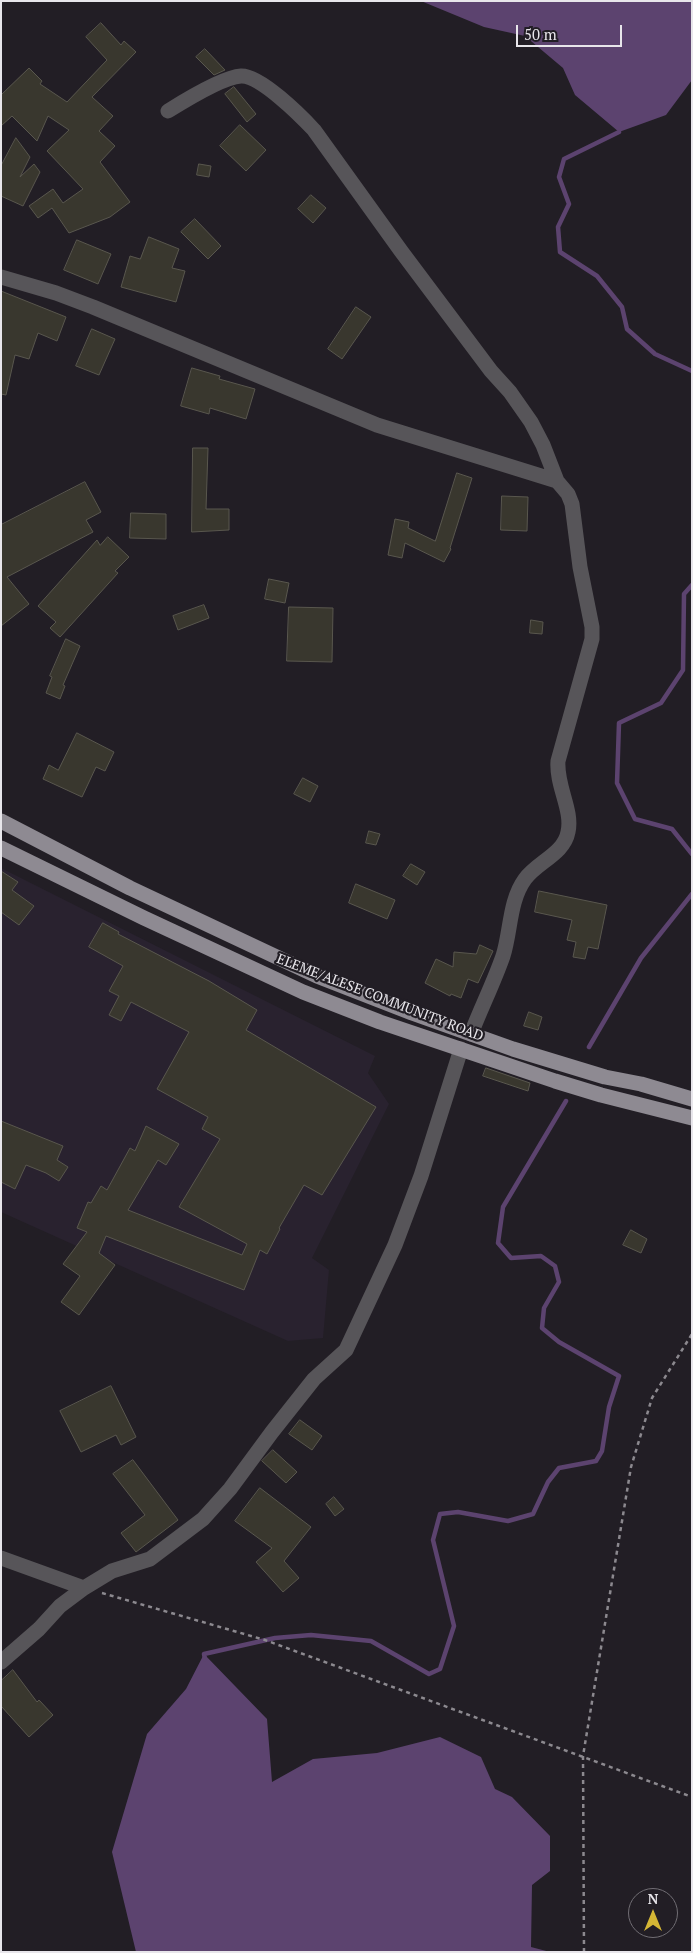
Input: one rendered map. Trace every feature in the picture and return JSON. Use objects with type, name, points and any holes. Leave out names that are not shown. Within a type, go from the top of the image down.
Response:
[{"type":"main road","name":"ELEME/ALESE COMMUNITY ROAD","points":[[1,821],[115,880],[308,972],[412,1013],[514,1049],[605,1077],[641,1084],[692,1099]]},
{"type":"main road","name":"ELEME/ALESE COMMUNITY ROAD","points":[[1,848],[144,918],[303,992],[380,1022],[601,1095],[692,1118]]},
{"type":"street","points":[[168,111],[223,82],[241,76],[255,80],[270,90],[302,117],[314,130],[445,311],[521,407],[543,445],[557,481],[568,494],[572,504],[580,567],[592,627],[592,638],[558,761],[557,773],[568,817],[568,834],[560,848],[531,872],[521,886],[509,921],[503,955],[471,1034]]},
{"type":"street","points":[[1,277],[56,293],[93,307],[377,425],[557,481]]},
{"type":"street","points":[[1,1662],[39,1629],[60,1606],[84,1588],[112,1571],[150,1559],[203,1519],[230,1488],[314,1379],[346,1350],[394,1245],[421,1176],[461,1049]]},
{"type":"street","points":[[1,1558],[84,1588]]},
{"type":"path","points":[[584,1952],[583,1756],[631,1467],[652,1398],[692,1334]]},
{"type":"path","points":[[84,1588],[264,1640],[692,1797]]},
{"type":"shaded area","points":[[421,1],[692,1],[692,80],[666,115],[619,132],[575,95],[563,68],[525,36],[484,27]]},
{"type":"shaded area","points":[[1,868],[375,1056],[368,1073],[389,1104],[312,1258],[329,1270],[323,1338],[288,1341],[1,1212]]},
{"type":"shaded area","points":[[204,1654],[267,1719],[272,1782],[313,1759],[377,1753],[440,1737],[481,1757],[495,1789],[512,1797],[550,1836],[550,1871],[532,1885],[531,1947],[550,1952],[136,1952],[112,1852],[147,1734],[186,1689]]},
{"type":"building","points":[[101,23],[121,45],[124,41],[136,52],[92,97],[113,116],[99,131],[115,146],[100,162],[130,202],[110,217],[69,233],[52,208],[38,218],[29,206],[53,189],[63,203],[83,189],[47,151],[69,130],[48,116],[37,141],[12,116],[1,126],[1,95],[29,68],[42,81],[40,84],[67,102],[107,60],[86,37]]},
{"type":"building","points":[[205,49],[225,70],[214,75],[196,57]]},
{"type":"building","points":[[234,87],[256,114],[247,122],[225,94]]},
{"type":"building","points":[[240,125],[266,150],[246,171],[220,146]]},
{"type":"building","points":[[16,138],[30,157],[20,177],[34,164],[40,172],[23,206],[1,196],[1,166]]},
{"type":"building","points":[[199,164],[211,166],[209,177],[197,175]]},
{"type":"building","points":[[311,195],[326,208],[313,223],[298,209]]},
{"type":"building","points":[[195,219],[221,246],[208,259],[181,232]]},
{"type":"building","points":[[149,237],[179,249],[172,268],[185,271],[176,302],[121,287],[130,256],[140,259]]},
{"type":"building","points":[[77,240],[111,254],[98,284],[64,270]]},
{"type":"building","points":[[1,291],[66,317],[57,341],[38,333],[29,359],[15,355],[6,395],[1,394]]},
{"type":"building","points":[[356,307],[371,317],[342,359],[328,349]]},
{"type":"building","points":[[92,329],[115,339],[99,375],[76,366]]},
{"type":"building","points":[[192,368],[220,376],[219,379],[255,389],[246,419],[210,408],[209,414],[181,406]]},
{"type":"building","points":[[193,448],[208,448],[206,509],[229,509],[229,530],[192,532]]},
{"type":"building","points":[[457,473],[472,478],[451,549],[444,562],[405,543],[402,558],[388,555],[395,519],[409,522],[408,528],[435,541]]},
{"type":"building","points":[[85,482],[101,512],[86,520],[93,532],[7,577],[29,604],[1,626],[1,525]]},
{"type":"building","points":[[502,496],[528,497],[527,531],[501,530]]},
{"type":"building","points":[[131,513],[166,514],[166,539],[130,538]]},
{"type":"building","points":[[108,537],[129,557],[115,571],[118,573],[60,637],[50,628],[56,622],[38,606],[97,540],[100,545]]},
{"type":"building","points":[[269,579],[289,583],[285,603],[265,599]]},
{"type":"building","points":[[204,605],[209,618],[178,630],[173,616]]},
{"type":"building","points":[[289,607],[333,608],[332,662],[287,661]]},
{"type":"building","points":[[531,620],[543,622],[542,634],[530,633]]},
{"type":"building","points":[[66,639],[80,646],[63,685],[65,686],[60,699],[46,693],[52,677],[50,676]]},
{"type":"building","points":[[77,733],[114,752],[105,771],[96,767],[82,797],[43,779],[49,765],[58,770]]},
{"type":"building","points":[[303,778],[318,786],[310,802],[294,794]]},
{"type":"building","points":[[369,831],[380,834],[376,845],[366,843]]},
{"type":"building","points":[[411,864],[425,872],[417,885],[403,876]]},
{"type":"building","points":[[1,871],[18,882],[12,890],[34,906],[19,925],[1,912]]},
{"type":"building","points":[[356,884],[395,900],[387,919],[349,903]]},
{"type":"building","points":[[539,891],[607,905],[598,949],[588,947],[585,959],[573,957],[576,942],[567,940],[572,920],[535,912]]},
{"type":"building","points":[[103,923],[119,932],[118,934],[209,981],[257,1010],[246,1030],[376,1107],[322,1195],[304,1185],[279,1228],[267,1254],[260,1250],[244,1290],[106,1236],[99,1253],[115,1265],[79,1315],[61,1302],[80,1276],[63,1264],[87,1232],[77,1228],[88,1202],[91,1203],[101,1186],[107,1190],[130,1148],[135,1151],[146,1126],[179,1144],[166,1165],[158,1160],[128,1210],[242,1255],[247,1244],[179,1207],[220,1139],[202,1129],[208,1117],[157,1089],[189,1032],[131,1002],[121,1021],[109,1015],[119,996],[109,991],[123,966],[89,947]]},
{"type":"building","points":[[480,945],[493,951],[478,983],[468,979],[461,998],[451,994],[450,996],[425,983],[436,959],[453,967],[454,952],[476,954]]},
{"type":"building","points":[[529,1012],[542,1017],[538,1030],[524,1026]]},
{"type":"building","points":[[486,1068],[530,1083],[528,1091],[483,1076]]},
{"type":"building","points":[[1,1121],[63,1146],[57,1160],[68,1167],[59,1181],[46,1173],[26,1165],[15,1189],[1,1182]]},
{"type":"building","points":[[631,1230],[647,1239],[641,1253],[623,1245]]},
{"type":"building","points":[[111,1386],[136,1437],[121,1445],[116,1435],[81,1452],[60,1411]]},
{"type":"building","points":[[300,1420],[322,1436],[312,1450],[289,1434]]},
{"type":"building","points":[[273,1450],[297,1472],[286,1483],[262,1461]]},
{"type":"building","points":[[133,1460],[178,1520],[136,1552],[121,1533],[145,1515],[113,1474]]},
{"type":"building","points":[[260,1488],[311,1527],[284,1561],[299,1578],[283,1592],[256,1562],[272,1548],[235,1521]]},
{"type":"building","points":[[334,1497],[344,1509],[335,1516],[326,1504]]},
{"type":"building","points":[[13,1670],[37,1702],[39,1700],[53,1715],[29,1737],[1,1706],[1,1681]]},
{"type":"waterway","points":[[619,132],[564,159],[559,177],[569,204],[558,227],[560,252],[597,276],[622,307],[627,329],[655,354],[692,371]]},
{"type":"waterway","points":[[692,585],[684,594],[683,670],[661,703],[619,723],[617,783],[635,819],[672,829],[692,854]]},
{"type":"waterway","points":[[589,1047],[641,958],[692,894]]},
{"type":"waterway","points":[[205,1659],[204,1654],[275,1638],[311,1635],[371,1641],[429,1674],[440,1669],[454,1626],[433,1540],[440,1514],[458,1512],[508,1521],[533,1514],[548,1482],[559,1468],[596,1461],[602,1451],[609,1407],[619,1376],[559,1342],[542,1328],[544,1308],[559,1282],[555,1266],[541,1256],[511,1258],[498,1243],[503,1207],[566,1101]]}]
